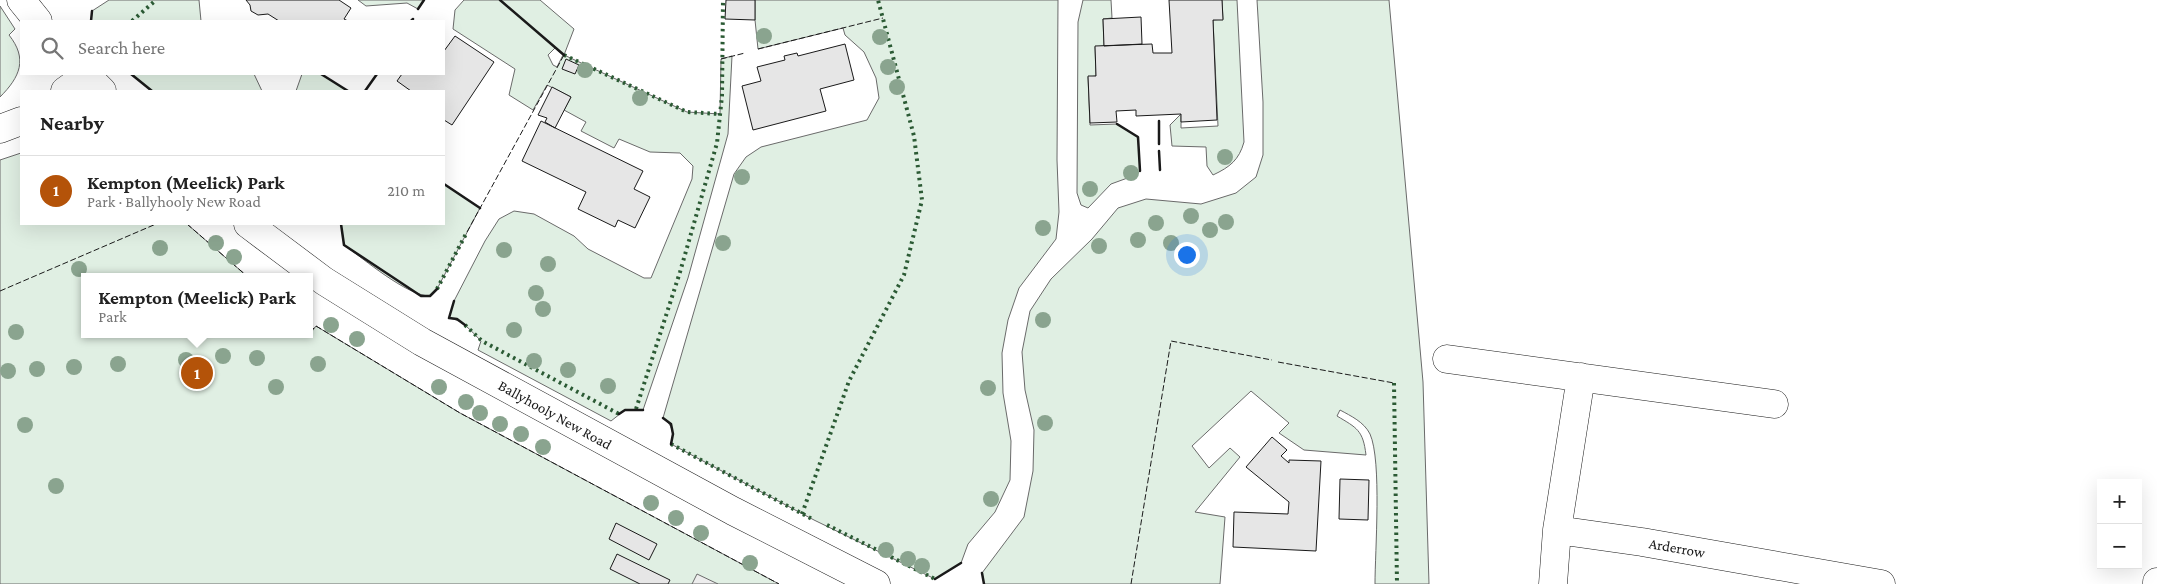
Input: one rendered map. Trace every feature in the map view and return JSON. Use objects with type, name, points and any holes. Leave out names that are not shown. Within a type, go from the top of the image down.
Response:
[{"type":"street","points":[[21,0],[37,20]]},
{"type":"street","points":[[0,130],[20,121]]},
{"type":"street","name":"Ballyhooly New Road","points":[[249,225],[324,281],[422,342],[716,502],[849,578],[876,584]]},
{"type":"street","points":[[1447,359],[1774,404]]},
{"type":"street","points":[[1552,584],[1557,530],[1581,377]]},
{"type":"street","name":"Arderrow","points":[[1557,530],[1642,542],[1797,577],[1881,584]]},
{"type":"green space","points":[[109,0],[199,0],[201,20],[91,20],[92,11]]},
{"type":"green space","points":[[358,0],[424,0],[418,9],[407,3],[366,6]]},
{"type":"green space","points":[[464,0],[540,0],[574,29],[564,55],[687,112],[720,114],[721,59],[732,56],[728,134],[688,278],[643,410],[625,410],[611,421],[478,350],[481,341],[463,324],[449,318],[454,301],[485,241],[499,219],[514,211],[534,214],[574,236],[588,249],[644,278],[651,278],[692,179],[693,166],[680,153],[650,152],[619,139],[614,148],[581,131],[586,122],[564,110],[571,97],[547,85],[533,110],[509,95],[515,69],[453,29],[455,10]],"holes":[[[555,48],[563,55],[557,67],[553,65],[548,55]]]},
{"type":"green space","points":[[755,0],[1058,0],[1057,160],[1059,212],[1056,239],[1019,288],[1008,320],[1002,353],[1003,393],[1011,441],[1010,480],[995,512],[968,544],[961,563],[935,579],[814,520],[671,444],[672,430],[663,418],[734,174],[746,157],[761,147],[867,120],[879,98],[876,78],[864,52],[845,35],[843,28],[758,49]]},
{"type":"green space","points":[[1083,0],[1111,0],[1112,18],[1103,19],[1104,46],[1095,47],[1096,76],[1088,77],[1090,125],[1117,124],[1138,137],[1140,171],[1133,176],[1111,184],[1088,208],[1081,205],[1077,193],[1078,22]]},
{"type":"green space","points":[[1222,0],[1237,0],[1244,142],[1233,162],[1213,175],[1207,166],[1206,147],[1172,146],[1170,125],[1181,114],[1181,128],[1218,126],[1213,20],[1223,19]]},
{"type":"green space","points":[[1257,0],[1389,0],[1423,382],[1429,584],[1375,584],[1376,464],[1370,434],[1364,426],[1340,410],[1337,416],[1354,427],[1361,435],[1366,455],[1304,450],[1279,433],[1289,423],[1251,391],[1192,446],[1209,468],[1230,448],[1240,457],[1195,512],[1225,517],[1220,584],[984,584],[982,573],[1024,517],[1033,471],[1034,430],[1025,390],[1022,352],[1030,311],[1051,279],[1092,239],[1118,208],[1146,199],[1201,204],[1236,193],[1256,177],[1263,155],[1263,102]]},
{"type":"green space","points":[[0,6],[15,29],[9,35],[15,44],[20,60],[17,75],[0,97]]},
{"type":"green space","points":[[132,75],[254,75],[262,90],[151,90]]},
{"type":"green space","points":[[302,75],[323,75],[346,90],[296,90]]},
{"type":"green space","points":[[20,153],[20,225],[188,225],[243,273],[81,273],[81,338],[313,338],[313,330],[316,326],[460,413],[779,584],[0,584],[0,160]]},
{"type":"green space","points":[[445,185],[480,208],[437,289],[430,296],[398,284],[344,245],[341,225],[445,225]]},
{"type":"shaded area","points":[[697,574],[718,584],[692,584]]},
{"type":"building","points":[[246,0],[339,0],[351,8],[344,19],[346,20],[277,20],[268,14],[258,15],[251,11],[250,5]]},
{"type":"building","points":[[726,0],[755,0],[755,20],[725,19]]},
{"type":"building","points":[[1169,0],[1222,0],[1223,20],[1213,20],[1217,120],[1181,122],[1181,114],[1136,116],[1136,110],[1116,111],[1117,122],[1090,123],[1088,76],[1096,76],[1095,46],[1152,44],[1153,53],[1172,53]]},
{"type":"building","points":[[1141,17],[1142,44],[1104,46],[1103,19]]},
{"type":"building","points":[[455,36],[494,62],[452,125],[445,121],[445,90],[410,90],[397,81],[401,75],[445,75],[445,50]]},
{"type":"building","points":[[845,44],[854,80],[820,89],[826,111],[753,130],[742,86],[761,81],[757,67],[785,60],[784,56],[797,53],[798,56]]},
{"type":"building","points":[[566,59],[579,65],[575,74],[562,69]]},
{"type":"building","points":[[552,87],[571,97],[555,128],[545,122],[547,118],[538,115]]},
{"type":"building","points":[[541,121],[643,171],[634,189],[650,197],[635,228],[618,220],[615,227],[578,209],[586,192],[522,161]]},
{"type":"building","points":[[1272,437],[1287,450],[1281,456],[1289,463],[1289,460],[1321,461],[1316,551],[1233,547],[1234,512],[1288,514],[1289,502],[1246,467]]},
{"type":"building","points":[[1340,479],[1369,480],[1368,520],[1339,519]]},
{"type":"building","points":[[616,523],[657,544],[649,560],[609,539]]},
{"type":"building","points":[[617,554],[670,580],[668,584],[640,584],[610,569]]},
{"type":"hedge","points":[[133,20],[156,0]]},
{"type":"hedge","points":[[636,409],[680,272],[717,143],[722,96],[723,0]]},
{"type":"hedge","points":[[802,514],[849,381],[904,275],[922,200],[914,136],[878,0]]},
{"type":"hedge","points":[[564,55],[687,112],[720,114]]},
{"type":"hedge","points":[[437,289],[467,232]]},
{"type":"hedge","points":[[465,325],[482,341],[619,414]]},
{"type":"hedge","points":[[1394,383],[1397,584]]},
{"type":"hedge","points":[[671,444],[814,520]]},
{"type":"hedge","points":[[827,525],[935,579]]},
{"type":"fence","points":[[758,49],[883,18]]},
{"type":"fence","points":[[721,59],[745,53]]},
{"type":"fence","points":[[467,232],[564,55]]},
{"type":"fence","points":[[0,291],[154,225]]},
{"type":"fence","points":[[188,225],[243,273]]},
{"type":"fence","points":[[313,329],[316,326],[460,413],[779,584]]},
{"type":"fence","points":[[1131,584],[1171,341],[1272,360]]},
{"type":"fence","points":[[1278,362],[1394,383]]},
{"type":"wall","points":[[418,9],[424,0]]},
{"type":"wall","points":[[500,0],[564,55]]},
{"type":"wall","points":[[91,20],[92,11]]},
{"type":"wall","points":[[132,75],[151,90]]},
{"type":"wall","points":[[323,75],[346,90]]},
{"type":"wall","points":[[366,90],[376,75]]},
{"type":"wall","points":[[1159,121],[1159,144]]},
{"type":"wall","points":[[1117,124],[1138,137],[1140,171]]},
{"type":"wall","points":[[1159,151],[1160,170]]},
{"type":"wall","points":[[445,185],[480,208]]},
{"type":"wall","points":[[341,225],[344,245],[421,296],[430,296],[437,289]]},
{"type":"wall","points":[[454,301],[449,318],[457,319],[465,325]]},
{"type":"wall","points":[[619,414],[625,410],[643,410]]},
{"type":"wall","points":[[663,418],[671,424],[673,434],[671,444]]},
{"type":"wall","points":[[935,579],[961,563]]},
{"type":"wall","points":[[982,573],[984,584]]},
{"type":"place","name":"Kempton (Meelick) Park","points":[[197,373]]}]
